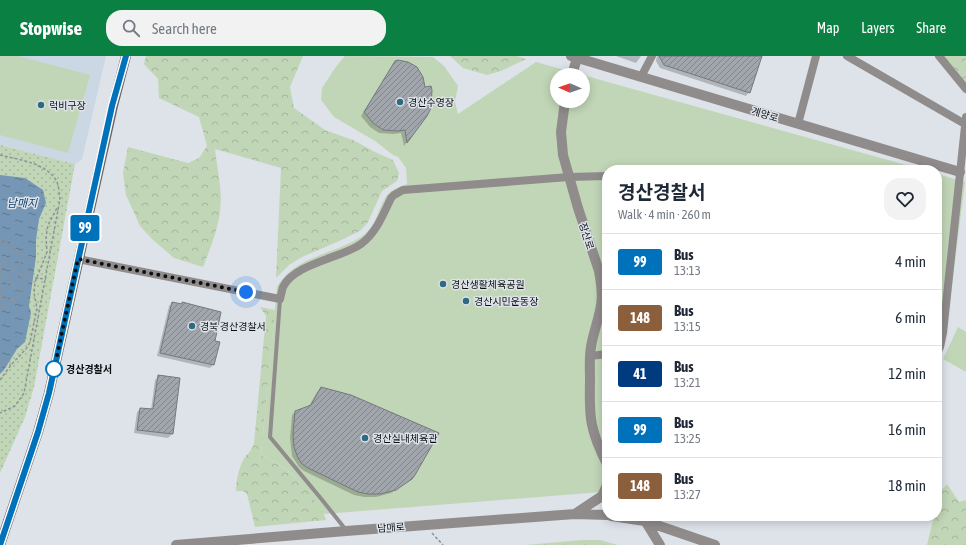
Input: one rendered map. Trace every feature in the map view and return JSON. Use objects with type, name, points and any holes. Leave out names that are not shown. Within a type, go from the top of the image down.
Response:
[{"type":"main road","points":[[0,545],[40,425],[49,393],[112,106],[126,56]]},
{"type":"street","points":[[641,77],[652,56]]},
{"type":"street","points":[[798,124],[816,56]]},
{"type":"street","points":[[847,56],[966,120],[942,337]]},
{"type":"street","points":[[938,56],[966,89]]},
{"type":"street","points":[[573,68],[575,57]]},
{"type":"street","name":"계양로","points":[[575,57],[936,165]]},
{"type":"street","name":"장산로","points":[[564,108],[561,128],[561,142],[569,177],[599,271],[601,282],[601,304],[590,356],[590,420],[602,453]]},
{"type":"street","name":"계양로","points":[[942,167],[960,172]]},
{"type":"street","points":[[78,259],[280,299],[283,287],[298,272],[356,247],[367,238],[377,226],[391,198],[394,194],[403,190],[569,177],[602,176]]},
{"type":"street","points":[[590,356],[602,355]]},
{"type":"street","points":[[575,514],[602,496]]},
{"type":"street","name":"남매로","points":[[176,545],[575,514],[602,515]]},
{"type":"street","points":[[646,521],[660,545]]},
{"type":"street","points":[[652,521],[715,545]]},
{"type":"lane","points":[[280,299],[270,437],[323,500],[346,531]]},
{"type":"path","points":[[0,155],[36,164],[46,170],[57,181],[60,199],[24,393],[15,406],[0,413]]},
{"type":"path","points":[[0,380],[10,365],[26,349],[30,342],[36,308],[34,293],[35,278],[47,252],[48,244],[46,237],[48,225],[59,206]]},
{"type":"path","points":[[0,240],[17,250],[25,265],[27,277],[24,288],[14,302],[9,306],[0,309]]},
{"type":"path","points":[[4,241],[5,264]]},
{"type":"path","points":[[5,252],[17,250]]},
{"type":"path","points":[[20,294],[13,284],[11,276],[14,269],[23,261]]},
{"type":"path","points":[[0,263],[14,269]]},
{"type":"path","points":[[0,268],[3,275]]},
{"type":"path","points":[[0,275],[46,279]]},
{"type":"path","points":[[0,279],[3,275]]},
{"type":"path","points":[[0,301],[1,286],[13,284]]},
{"type":"path","points":[[1,296],[14,302]]},
{"type":"path","points":[[0,361],[10,365]]},
{"type":"path","points":[[424,525],[442,545]]},
{"type":"shaded area","name":"럭비구장","points":[[0,56],[106,56],[82,159],[76,164],[0,145]]},
{"type":"green space","name":"럭비구장","points":[[0,56],[18,56],[90,75],[68,153],[0,135]]},
{"type":"green space","points":[[146,56],[303,56],[290,87],[294,108],[325,130],[353,140],[393,160],[399,173],[397,181],[382,191],[368,222],[360,231],[302,257],[289,265],[276,278],[281,168],[215,149],[221,203],[219,218],[203,267],[174,258],[152,239],[140,226],[126,195],[123,173],[128,147],[188,163],[199,158],[207,146],[199,117],[159,98],[158,79],[144,64]]},
{"type":"green space","name":"경산생활체육공원","points":[[345,56],[433,57],[444,66],[458,86],[455,102],[458,114],[536,62],[558,68],[550,68],[550,108],[590,108],[590,77],[906,165],[602,165],[602,492],[324,514],[298,479],[282,466],[261,455],[277,287],[285,276],[306,261],[354,241],[365,234],[373,225],[388,194],[407,184],[406,168],[398,157],[393,155],[375,141],[334,117],[321,100],[322,88]]},
{"type":"green space","points":[[450,56],[517,56],[526,59],[501,71],[487,75],[463,68]]},
{"type":"green space","points":[[939,56],[966,56],[966,89]]},
{"type":"green space","points":[[0,145],[75,164],[34,387],[25,417],[0,473]]},
{"type":"green space","points":[[942,175],[965,182],[944,348],[942,352]]},
{"type":"green space","points":[[260,307],[275,310],[261,455],[285,469],[305,486],[323,512],[326,520],[255,527],[247,494],[243,491],[236,491],[237,478],[241,465],[254,443],[266,316]]},
{"type":"green space","points":[[958,327],[966,332],[966,372],[943,359]]},
{"type":"green space","points":[[947,484],[959,502],[966,500],[966,545],[927,545],[933,521],[942,521],[942,490]]},
{"type":"green space","points":[[600,540],[618,545],[525,545]]},
{"type":"water","name":"남매지","points":[[0,175],[25,178],[43,190],[46,203],[39,219],[36,240],[36,257],[29,306],[31,313],[25,342],[17,349],[0,374]]},
{"type":"building","points":[[659,56],[762,56],[750,93],[664,65]]},
{"type":"building","name":"경산수영장","points":[[398,60],[408,62],[417,67],[423,77],[425,87],[431,86],[432,90],[431,108],[427,116],[407,143],[405,130],[383,130],[373,123],[364,112],[395,61]]},
{"type":"building","name":"경북 경산경찰서","points":[[172,302],[182,304],[182,302],[221,312],[215,341],[220,342],[214,365],[160,353]]},
{"type":"building","points":[[158,375],[180,378],[173,434],[137,430],[140,408],[153,409]]},
{"type":"building","name":"경산실내체육관","points":[[321,387],[351,395],[439,433],[412,479],[396,490],[380,494],[368,494],[358,492],[302,464],[294,447],[293,434],[295,411],[311,405]]},
{"type":"bus line","name":"99","points":[[0,545],[38,432],[49,393],[112,106],[126,56]]},
{"type":"place","name":"경산수영장","points":[[400,102]]},
{"type":"place","name":"럭비구장","points":[[41,105]]},
{"type":"place","name":"경산생활체육공원","points":[[443,284]]},
{"type":"place","name":"경산시민운동장","points":[[466,301]]},
{"type":"place","name":"경북 경산경찰서","points":[[192,326]]},
{"type":"place","name":"경산경찰서","points":[[54,369]]},
{"type":"place","name":"경산실내체육관","points":[[365,438]]},
{"type":"route","points":[[54,369],[78,259],[246,292]]}]
